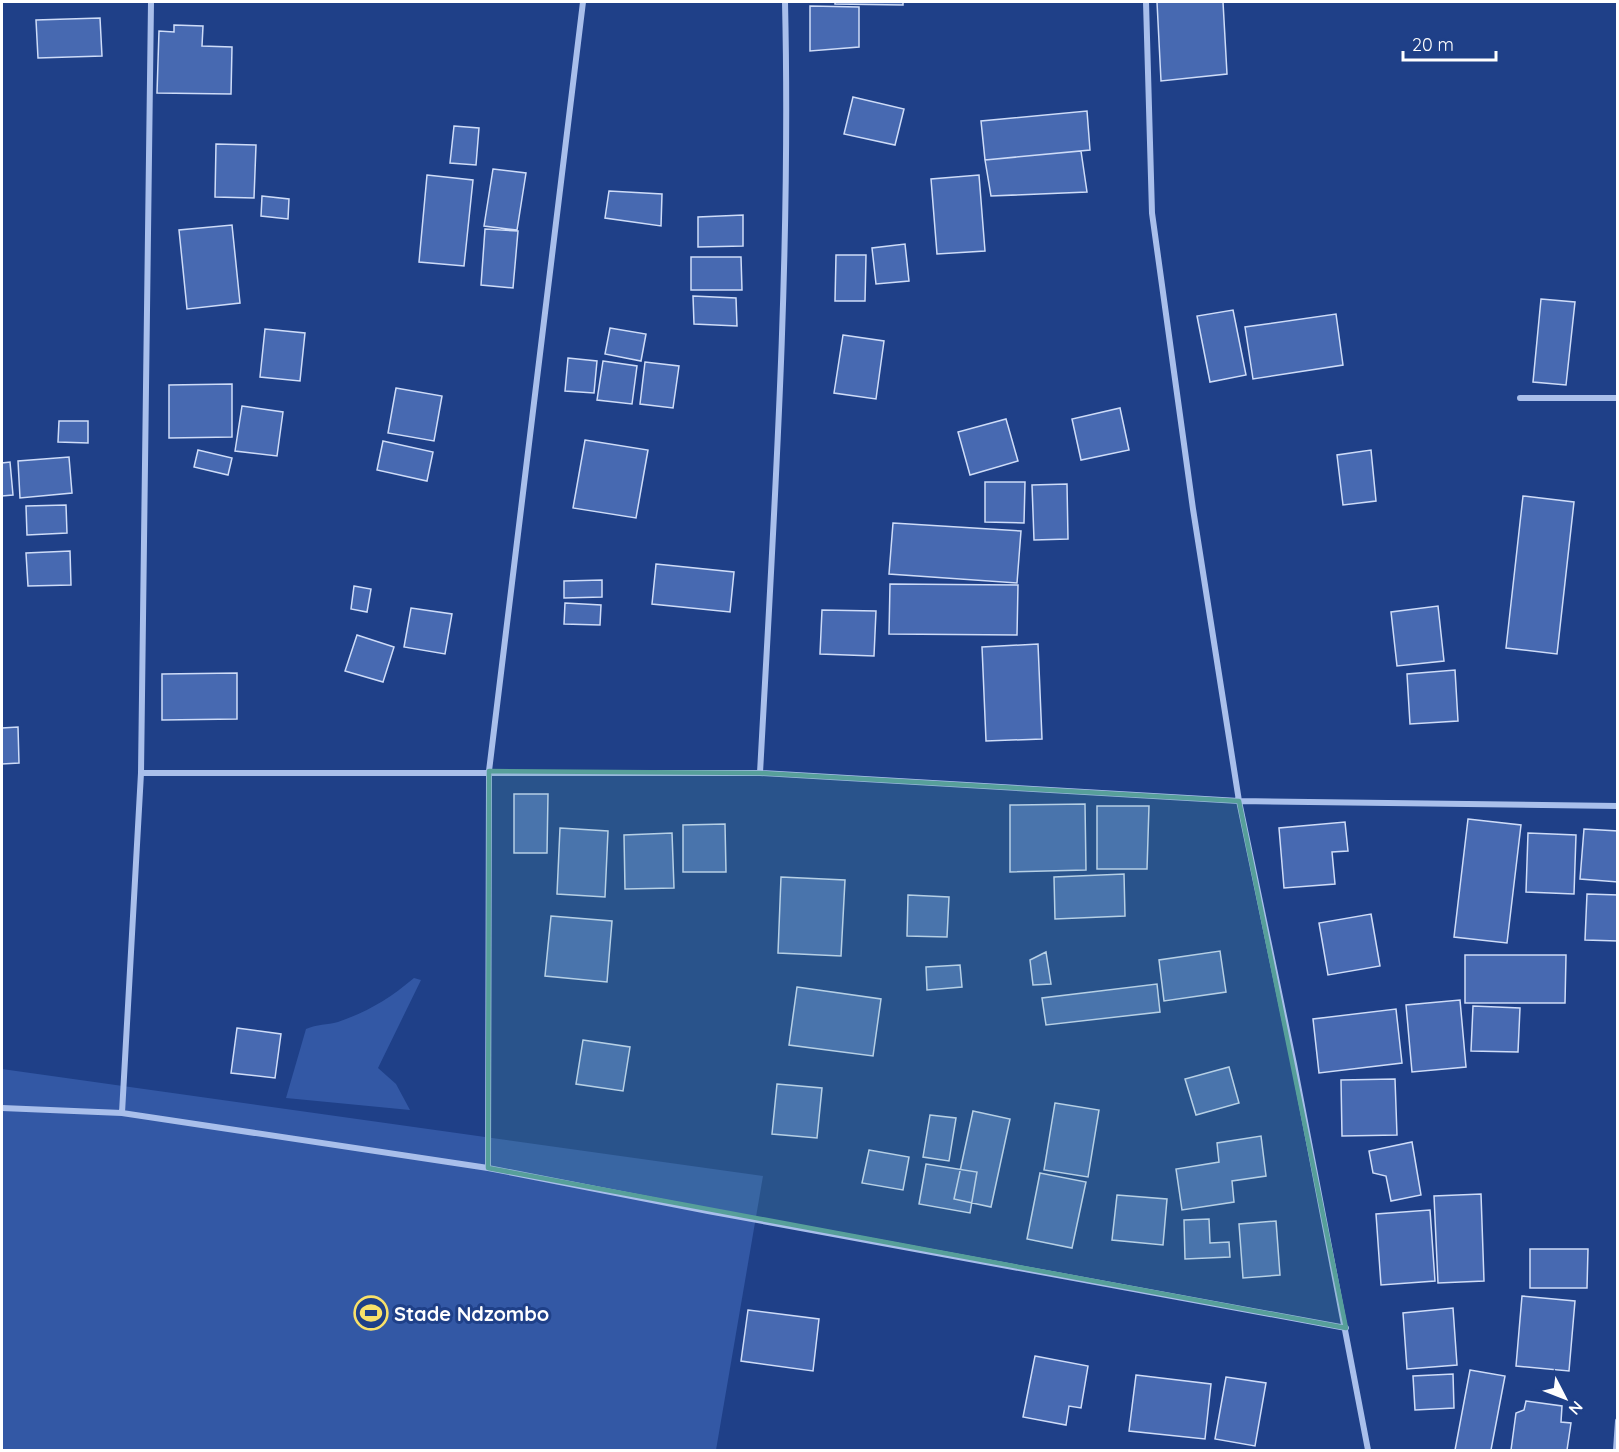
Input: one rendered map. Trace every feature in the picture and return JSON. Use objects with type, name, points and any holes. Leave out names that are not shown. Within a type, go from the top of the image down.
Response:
[{"type":"street","points":[[122,1113],[141,773],[151,2]]},
{"type":"street","points":[[488,1168],[489,771],[583,2]]},
{"type":"street","points":[[759,773],[782,365],[787,196],[785,2]]},
{"type":"street","points":[[1146,2],[1152,213],[1193,509],[1239,801],[1346,1328],[1368,1450]]},
{"type":"street","points":[[1520,398],[1617,398]]},
{"type":"street","points":[[141,773],[489,771],[759,773],[1239,801],[1617,806]]},
{"type":"street","points":[[2,1108],[122,1113],[488,1168],[708,1211],[1346,1328]]},
{"type":"street","points":[[1616,1450],[1617,1421]]},
{"type":"highlighted area","points":[[489,771],[760,773],[1239,801],[1346,1328],[488,1168]]},
{"type":"shaded area","points":[[414,978],[421,980],[378,1068],[396,1084],[410,1110],[286,1098],[306,1029],[338,1022],[369,1009]]},
{"type":"shaded area","name":"Stade Ndzombo","points":[[2,1069],[763,1176],[716,1450],[2,1450]]},
{"type":"building","points":[[835,2],[903,2],[903,5],[835,4]]},
{"type":"building","points":[[1157,2],[1223,2],[1227,74],[1161,81]]},
{"type":"building","points":[[810,6],[859,7],[859,47],[810,51]]},
{"type":"building","points":[[100,18],[102,56],[38,58],[36,20]]},
{"type":"building","points":[[174,25],[203,26],[202,46],[232,47],[231,94],[157,93],[159,31],[174,32]]},
{"type":"building","points":[[853,97],[904,109],[895,145],[844,134]]},
{"type":"building","points":[[1087,111],[1090,150],[985,160],[981,121]]},
{"type":"building","points":[[454,126],[479,128],[476,165],[450,163]]},
{"type":"building","points":[[216,144],[256,145],[254,198],[215,197]]},
{"type":"building","points":[[1081,151],[1087,192],[991,196],[985,160]]},
{"type":"building","points":[[493,169],[526,173],[517,230],[484,226]]},
{"type":"building","points":[[427,175],[473,180],[464,266],[419,262]]},
{"type":"building","points":[[979,175],[985,251],[937,254],[931,179]]},
{"type":"building","points":[[609,191],[662,194],[661,226],[605,218]]},
{"type":"building","points":[[262,196],[289,199],[288,219],[261,216]]},
{"type":"building","points":[[743,215],[743,246],[698,247],[698,217]]},
{"type":"building","points":[[232,225],[240,303],[187,309],[179,230]]},
{"type":"building","points":[[485,229],[518,231],[513,288],[481,285]]},
{"type":"building","points":[[905,244],[909,281],[876,284],[872,248]]},
{"type":"building","points":[[836,255],[866,255],[865,301],[835,301]]},
{"type":"building","points":[[691,257],[741,257],[742,290],[691,290]]},
{"type":"building","points":[[693,296],[736,298],[737,326],[694,324]]},
{"type":"building","points":[[1541,299],[1575,302],[1566,385],[1533,382]]},
{"type":"building","points":[[1233,310],[1246,375],[1210,382],[1197,316]]},
{"type":"building","points":[[1336,314],[1343,365],[1253,379],[1245,327]]},
{"type":"building","points":[[610,328],[646,334],[641,361],[605,354]]},
{"type":"building","points":[[265,329],[305,333],[300,381],[260,377]]},
{"type":"building","points":[[843,335],[884,341],[876,399],[834,393]]},
{"type":"building","points":[[568,358],[597,361],[594,393],[565,391]]},
{"type":"building","points":[[603,361],[637,366],[632,404],[597,400]]},
{"type":"building","points":[[645,362],[679,366],[673,408],[640,404]]},
{"type":"building","points":[[232,384],[232,437],[169,438],[169,385]]},
{"type":"building","points":[[396,388],[442,396],[434,441],[388,433]]},
{"type":"building","points":[[242,406],[283,412],[277,456],[235,451]]},
{"type":"building","points":[[1120,408],[1129,450],[1081,460],[1072,419]]},
{"type":"building","points":[[1006,419],[1018,461],[970,475],[958,432]]},
{"type":"building","points":[[59,421],[88,421],[88,443],[58,442]]},
{"type":"building","points":[[585,440],[648,450],[636,518],[573,508]]},
{"type":"building","points":[[383,441],[433,452],[427,481],[377,470]]},
{"type":"building","points":[[198,450],[232,458],[228,475],[194,467]]},
{"type":"building","points":[[1371,450],[1376,501],[1343,505],[1337,455]]},
{"type":"building","points":[[69,457],[72,493],[20,498],[18,461]]},
{"type":"building","points":[[10,462],[13,495],[2,496],[2,463]]},
{"type":"building","points":[[985,482],[1025,482],[1024,523],[985,522]]},
{"type":"building","points":[[1067,484],[1068,539],[1034,540],[1032,485]]},
{"type":"building","points":[[1523,496],[1574,502],[1557,654],[1506,648]]},
{"type":"building","points":[[66,505],[67,533],[27,535],[26,506]]},
{"type":"building","points":[[893,523],[1021,531],[1017,583],[889,574]]},
{"type":"building","points":[[70,551],[71,585],[28,586],[26,553]]},
{"type":"building","points":[[656,564],[734,572],[730,612],[652,604]]},
{"type":"building","points":[[602,580],[602,597],[564,598],[564,581]]},
{"type":"building","points":[[890,584],[1018,585],[1017,635],[889,634]]},
{"type":"building","points":[[354,586],[371,589],[367,612],[351,609]]},
{"type":"building","points":[[565,603],[601,605],[600,625],[564,624]]},
{"type":"building","points":[[1438,606],[1444,661],[1397,666],[1391,612]]},
{"type":"building","points":[[411,608],[452,614],[445,654],[404,647]]},
{"type":"building","points":[[822,610],[876,611],[874,656],[820,654]]},
{"type":"building","points":[[357,635],[394,647],[383,682],[345,671]]},
{"type":"building","points":[[1038,644],[1042,739],[986,741],[982,647]]},
{"type":"building","points":[[1455,670],[1458,721],[1410,724],[1407,674]]},
{"type":"building","points":[[237,673],[237,719],[162,720],[162,674]]},
{"type":"building","points":[[18,727],[19,763],[2,764],[2,728]]},
{"type":"building","points":[[514,794],[548,794],[547,853],[514,853]]},
{"type":"building","points":[[1085,804],[1086,870],[1010,872],[1010,805]]},
{"type":"building","points":[[1097,806],[1149,806],[1147,869],[1097,869]]},
{"type":"building","points":[[1468,819],[1521,825],[1507,943],[1454,937]]},
{"type":"building","points":[[1345,822],[1348,851],[1332,852],[1335,884],[1284,888],[1279,828]]},
{"type":"building","points":[[725,824],[726,872],[683,872],[683,825]]},
{"type":"building","points":[[560,828],[608,831],[605,897],[557,894]]},
{"type":"building","points":[[1584,829],[1618,831],[1618,882],[1580,879]]},
{"type":"building","points":[[672,833],[674,888],[625,889],[624,835]]},
{"type":"building","points":[[1528,833],[1576,835],[1574,894],[1526,892]]},
{"type":"building","points":[[1124,874],[1125,916],[1055,919],[1054,877]]},
{"type":"building","points":[[781,877],[845,880],[841,956],[778,953]]},
{"type":"building","points":[[1587,894],[1618,895],[1618,941],[1585,940]]},
{"type":"building","points":[[908,895],[949,897],[947,937],[907,936]]},
{"type":"building","points":[[1371,914],[1380,966],[1328,975],[1319,923]]},
{"type":"building","points":[[551,916],[612,921],[607,982],[545,976]]},
{"type":"building","points":[[1220,951],[1226,992],[1164,1001],[1159,960]]},
{"type":"building","points":[[1046,952],[1051,984],[1033,985],[1030,960]]},
{"type":"building","points":[[1465,955],[1566,955],[1565,1003],[1465,1003]]},
{"type":"building","points":[[960,965],[962,987],[927,990],[926,967]]},
{"type":"building","points":[[1157,984],[1160,1012],[1046,1025],[1042,998]]},
{"type":"building","points":[[797,987],[881,999],[873,1056],[789,1045]]},
{"type":"building","points":[[1460,1000],[1466,1067],[1412,1072],[1406,1005]]},
{"type":"building","points":[[1473,1006],[1520,1008],[1518,1052],[1471,1051]]},
{"type":"building","points":[[1396,1009],[1402,1063],[1319,1073],[1313,1019]]},
{"type":"building","points":[[237,1028],[281,1034],[275,1078],[231,1073]]},
{"type":"building","points":[[583,1040],[630,1047],[623,1091],[576,1084]]},
{"type":"building","points":[[1229,1067],[1239,1103],[1196,1115],[1185,1079]]},
{"type":"building","points":[[1395,1079],[1397,1135],[1342,1136],[1341,1080]]},
{"type":"building","points":[[777,1084],[822,1088],[817,1138],[772,1134]]},
{"type":"building","points":[[1055,1103],[1099,1110],[1088,1177],[1044,1170]]},
{"type":"building","points":[[973,1111],[1010,1119],[991,1207],[954,1199]]},
{"type":"building","points":[[930,1115],[956,1118],[949,1161],[923,1157]]},
{"type":"building","points":[[1261,1136],[1266,1176],[1232,1181],[1234,1202],[1182,1210],[1176,1169],[1219,1162],[1217,1143]]},
{"type":"building","points":[[1412,1142],[1421,1195],[1391,1201],[1386,1176],[1373,1173],[1369,1151]]},
{"type":"building","points":[[869,1150],[909,1157],[903,1190],[862,1183]]},
{"type":"building","points":[[926,1164],[977,1172],[970,1213],[919,1204]]},
{"type":"building","points":[[1040,1173],[1086,1182],[1072,1248],[1027,1239]]},
{"type":"building","points":[[1481,1194],[1484,1281],[1438,1283],[1434,1196]]},
{"type":"building","points":[[1117,1195],[1167,1199],[1163,1245],[1112,1240]]},
{"type":"building","points":[[1430,1210],[1435,1281],[1381,1285],[1376,1214]]},
{"type":"building","points":[[1209,1219],[1210,1243],[1229,1242],[1230,1257],[1185,1259],[1184,1220]]},
{"type":"building","points":[[1276,1221],[1280,1275],[1243,1278],[1239,1224]]},
{"type":"building","points":[[1530,1249],[1588,1249],[1587,1288],[1530,1288]]},
{"type":"building","points":[[1522,1296],[1575,1301],[1569,1371],[1516,1366]]},
{"type":"building","points":[[1453,1308],[1457,1365],[1407,1369],[1403,1313]]},
{"type":"building","points":[[748,1310],[819,1319],[813,1371],[741,1361]]},
{"type":"building","points":[[1035,1356],[1088,1366],[1081,1408],[1069,1406],[1066,1425],[1023,1417]]},
{"type":"building","points":[[1470,1370],[1505,1376],[1491,1450],[1455,1450]]},
{"type":"building","points":[[1453,1374],[1454,1408],[1415,1410],[1413,1376]]},
{"type":"building","points":[[1136,1375],[1211,1384],[1205,1439],[1129,1431]]},
{"type":"building","points":[[1226,1377],[1266,1383],[1255,1446],[1215,1439]]},
{"type":"building","points":[[1526,1401],[1562,1406],[1561,1422],[1571,1423],[1567,1450],[1511,1450],[1516,1413],[1524,1410]]},
{"type":"place","name":"Stade Ndzombo","points":[[371,1313]]}]
